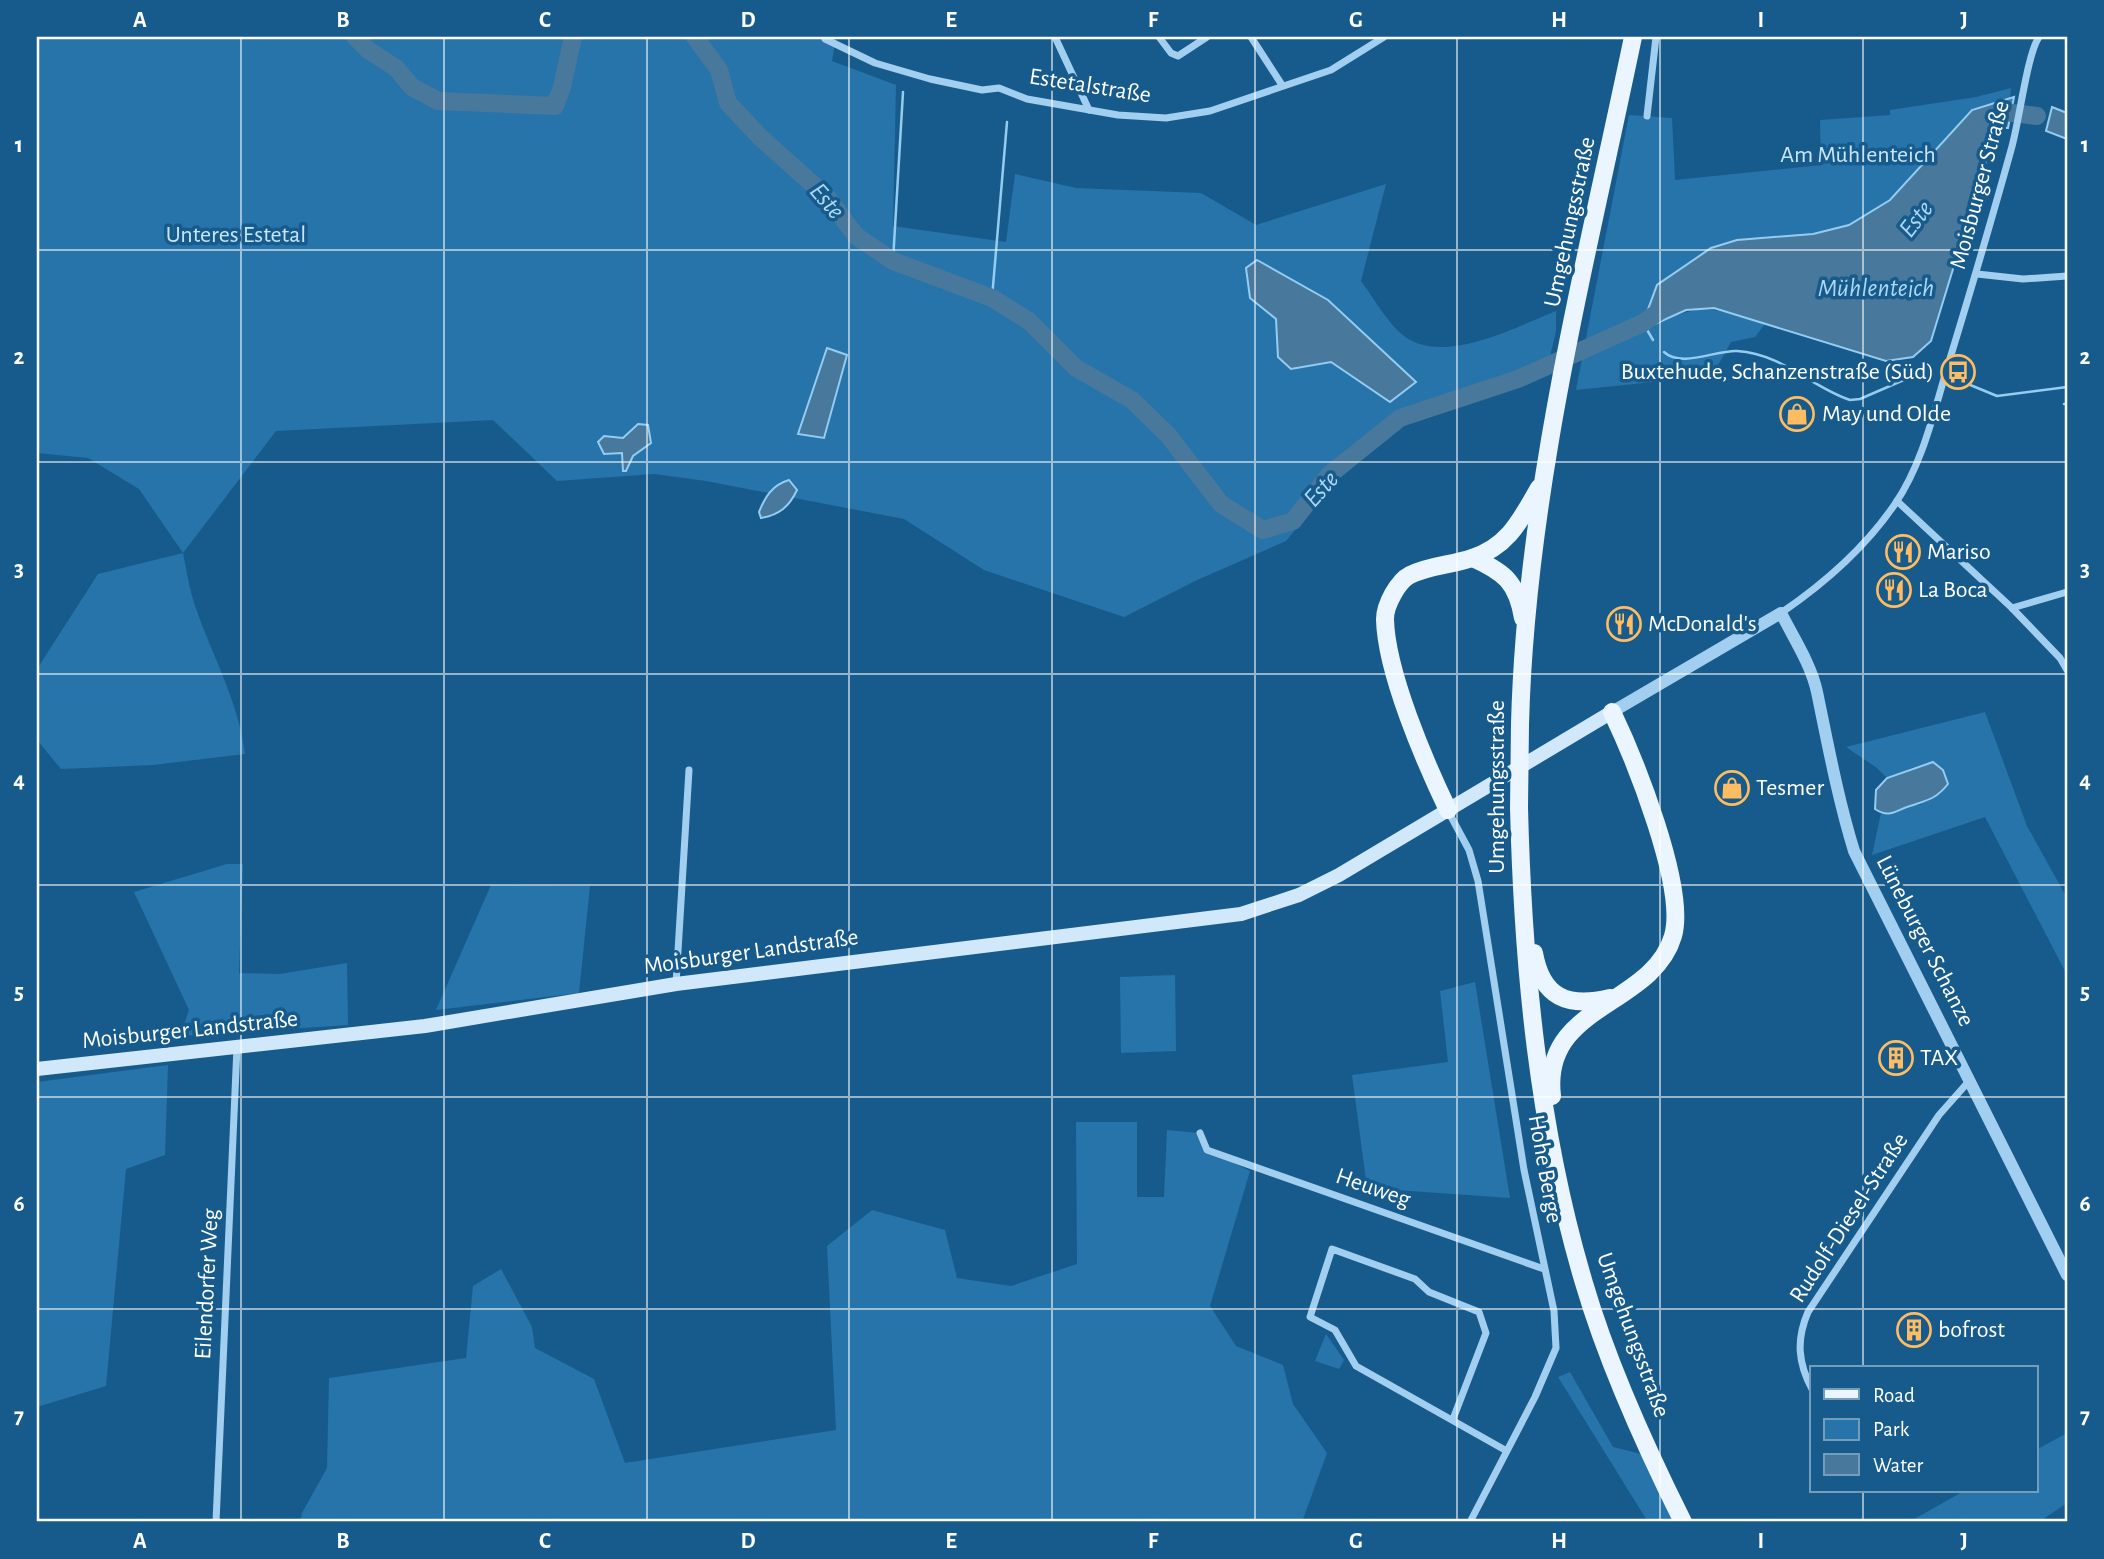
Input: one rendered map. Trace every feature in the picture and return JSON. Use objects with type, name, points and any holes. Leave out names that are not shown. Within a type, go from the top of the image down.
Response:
[{"type":"main road","name":"Umgehungsstraße","points":[[1633,37],[1544,480],[1525,628],[1519,808],[1534,1042],[1565,1205],[1584,1283],[1598,1322],[1651,1459],[1683,1522]]},
{"type":"main road","points":[[1544,480],[1518,527],[1503,542],[1473,558],[1427,568],[1407,576],[1393,594],[1385,616],[1393,663],[1420,745],[1448,810],[1612,712],[1652,817],[1672,884],[1675,910],[1673,936],[1666,954],[1655,969],[1570,1031],[1553,1061],[1550,1081],[1565,1205]]},
{"type":"main road","points":[[1473,558],[1500,570],[1513,585],[1525,628]]},
{"type":"main road","name":"Moisburger Landstraße","points":[[37,1069],[425,1026],[676,984],[864,959],[1188,923],[1241,914],[1299,895],[1448,810]]},
{"type":"main road","points":[[1521,865],[1534,956],[1538,972],[1546,986],[1559,997],[1578,1004],[1613,998]]},
{"type":"street","points":[[1055,37],[1089,110]]},
{"type":"street","points":[[1159,37],[1171,53],[1178,56],[1208,37]]},
{"type":"street","points":[[1251,37],[1282,85]]},
{"type":"street","name":"Estetalstraße","points":[[825,39],[875,63],[930,79],[982,90],[999,88],[1027,99],[1089,110],[1166,118],[1210,111],[1331,70],[1384,37]]},
{"type":"street","points":[[1647,116],[1656,37]]},
{"type":"street","name":"Moisburger Straße","points":[[1897,501],[1920,454],[1977,274],[2017,129],[2032,52],[2039,37]]},
{"type":"street","points":[[1977,274],[2023,279],[2067,276]]},
{"type":"street","points":[[1612,712],[1814,591],[1866,542],[1897,501],[2012,608],[2060,658],[2067,670]]},
{"type":"street","points":[[2012,608],[2067,592]]},
{"type":"street","name":"Lüneburger Schanze","points":[[1781,613],[1800,648],[1817,692],[1839,798],[1854,851],[2067,1275]]},
{"type":"street","points":[[676,984],[689,770]]},
{"type":"street","name":"Hohe Berge","points":[[1448,810],[1469,850],[1478,881],[1524,1170],[1553,1311],[1556,1348],[1535,1397],[1470,1522]]},
{"type":"street","name":"Eilendorfer Weg","points":[[216,1522],[237,1047]]},
{"type":"street","name":"Rudolf-Diesel-Straße","points":[[1810,1385],[1802,1370],[1799,1344],[1808,1312],[1939,1115],[1970,1080]]},
{"type":"street","name":"Heuweg","points":[[1200,1133],[1207,1150],[1544,1269]]},
{"type":"street","points":[[1453,1419],[1486,1333],[1479,1312],[1429,1292],[1415,1279],[1332,1249],[1310,1317],[1335,1330],[1356,1366],[1506,1450]]},
{"type":"green space","name":"Unteres Estetal","points":[[37,37],[836,37],[832,61],[896,85],[893,226],[1006,242],[1015,174],[1076,188],[1201,193],[1256,225],[1386,184],[1361,281],[1398,331],[1420,344],[1439,347],[1459,345],[1501,334],[1556,311],[1556,331],[1546,374],[1520,386],[1405,424],[1334,483],[1286,541],[1195,581],[1124,617],[984,570],[904,519],[706,481],[654,474],[557,481],[493,420],[276,431],[183,553],[139,489],[88,458],[37,453]]},
{"type":"green space","name":"Am Mühlenteich","points":[[2011,88],[2010,98],[1972,110],[1890,200],[1849,225],[1813,234],[1737,240],[1711,248],[1657,285],[1646,328],[1681,314],[1705,310],[1730,313],[1765,324],[1755,337],[1731,342],[1712,376],[1576,390],[1629,115],[1672,118],[1675,180],[1821,165],[1820,120],[1890,115],[1890,110],[1976,97]]},
{"type":"green space","points":[[183,553],[192,596],[236,713],[245,754],[153,765],[61,769],[37,740],[37,669],[98,574]]},
{"type":"green space","points":[[1985,712],[2027,826],[2067,898],[2067,975],[1985,817],[1872,855],[1881,813],[1922,804],[1913,767],[1899,776],[1887,778],[1846,747]]},
{"type":"green space","points":[[227,864],[243,864],[239,973],[280,974],[347,963],[348,1025],[180,1036],[189,1010],[134,892]]},
{"type":"green space","points":[[491,885],[590,886],[579,993],[436,1010]]},
{"type":"green space","points":[[1175,975],[1176,1051],[1121,1053],[1120,977]]},
{"type":"green space","points":[[1475,982],[1510,1198],[1367,1188],[1352,1075],[1448,1062],[1440,991]]},
{"type":"green space","points":[[168,1065],[165,1155],[126,1169],[106,1386],[37,1407],[37,1082]]},
{"type":"green space","points":[[1076,1122],[1137,1122],[1137,1197],[1164,1197],[1167,1130],[1200,1133],[1207,1150],[1250,1171],[1210,1306],[1236,1346],[1283,1365],[1293,1404],[1327,1453],[1302,1522],[300,1522],[302,1513],[327,1468],[329,1378],[466,1358],[473,1286],[501,1269],[532,1327],[535,1348],[594,1379],[625,1463],[836,1430],[827,1246],[872,1210],[945,1230],[957,1278],[1011,1286],[1077,1264]]},
{"type":"green space","points":[[1326,1334],[1344,1360],[1339,1369],[1315,1361]]},
{"type":"green space","points":[[1570,1372],[1613,1447],[1641,1454],[1677,1522],[1648,1522],[1558,1377]]},
{"type":"green space","points":[[2067,1433],[2067,1503],[2039,1522],[1909,1522],[1962,1492],[2038,1492],[2038,1449]]},
{"type":"water","name":"Mühlenteich","points":[[2014,97],[2008,128],[2004,128],[1990,148],[1931,341],[1913,357],[1886,361],[1714,308],[1686,310],[1646,328],[1643,323],[1657,285],[1711,248],[1737,240],[1813,234],[1849,225],[1890,200],[1972,110]]},
{"type":"water","points":[[2052,107],[2067,113],[2067,139],[2046,131]]},
{"type":"water","points":[[1257,260],[1328,300],[1416,382],[1390,402],[1331,362],[1291,369],[1278,357],[1276,319],[1250,298],[1246,268]]},
{"type":"water","points":[[827,348],[847,355],[824,438],[798,434]]},
{"type":"water","points":[[638,424],[648,425],[651,443],[633,456],[626,471],[623,471],[622,453],[604,454],[598,442],[604,436],[623,438]]},
{"type":"water","points":[[789,480],[797,490],[791,501],[773,515],[761,518],[759,512],[767,497],[774,488]]},
{"type":"water","points":[[1933,762],[1943,770],[1948,784],[1940,793],[1893,813],[1875,809],[1876,790],[1887,778]]},
{"type":"waterway","name":"Este","points":[[355,37],[368,50],[396,68],[412,87],[438,101],[555,106],[573,37]]},
{"type":"waterway","name":"Este","points":[[695,37],[719,70],[728,103],[760,137],[828,198],[856,236],[893,261],[992,298],[1029,321],[1076,368],[1132,400],[1168,435],[1221,504],[1263,530],[1293,521],[1329,475],[1400,418],[1518,379],[1643,323],[1661,310]]},
{"type":"waterway","points":[[893,261],[903,92]]},
{"type":"waterway","name":"Este","points":[[1993,123],[2005,112],[2037,116]]},
{"type":"waterway","points":[[992,298],[1007,122]]},
{"type":"waterway","points":[[1643,323],[1653,340]]},
{"type":"waterway","points":[[1664,352],[1671,357],[1680,358],[1729,351],[1753,353],[1783,364],[1850,400],[1860,399],[1929,369]]},
{"type":"waterway","points":[[1963,382],[1997,396],[2067,387]]},
{"type":"place","name":"Buxtehude, Schanzenstraße (Süd)","points":[[1958,372]]},
{"type":"place","name":"May und Olde","points":[[1797,414]]},
{"type":"place","name":"Mariso","points":[[1903,552]]},
{"type":"place","name":"La Boca","points":[[1894,590]]},
{"type":"place","name":"McDonald's","points":[[1624,624]]},
{"type":"place","name":"Tesmer","points":[[1732,788]]},
{"type":"place","name":"TAX","points":[[1896,1058]]},
{"type":"place","name":"bofrost","points":[[1914,1330]]}]
